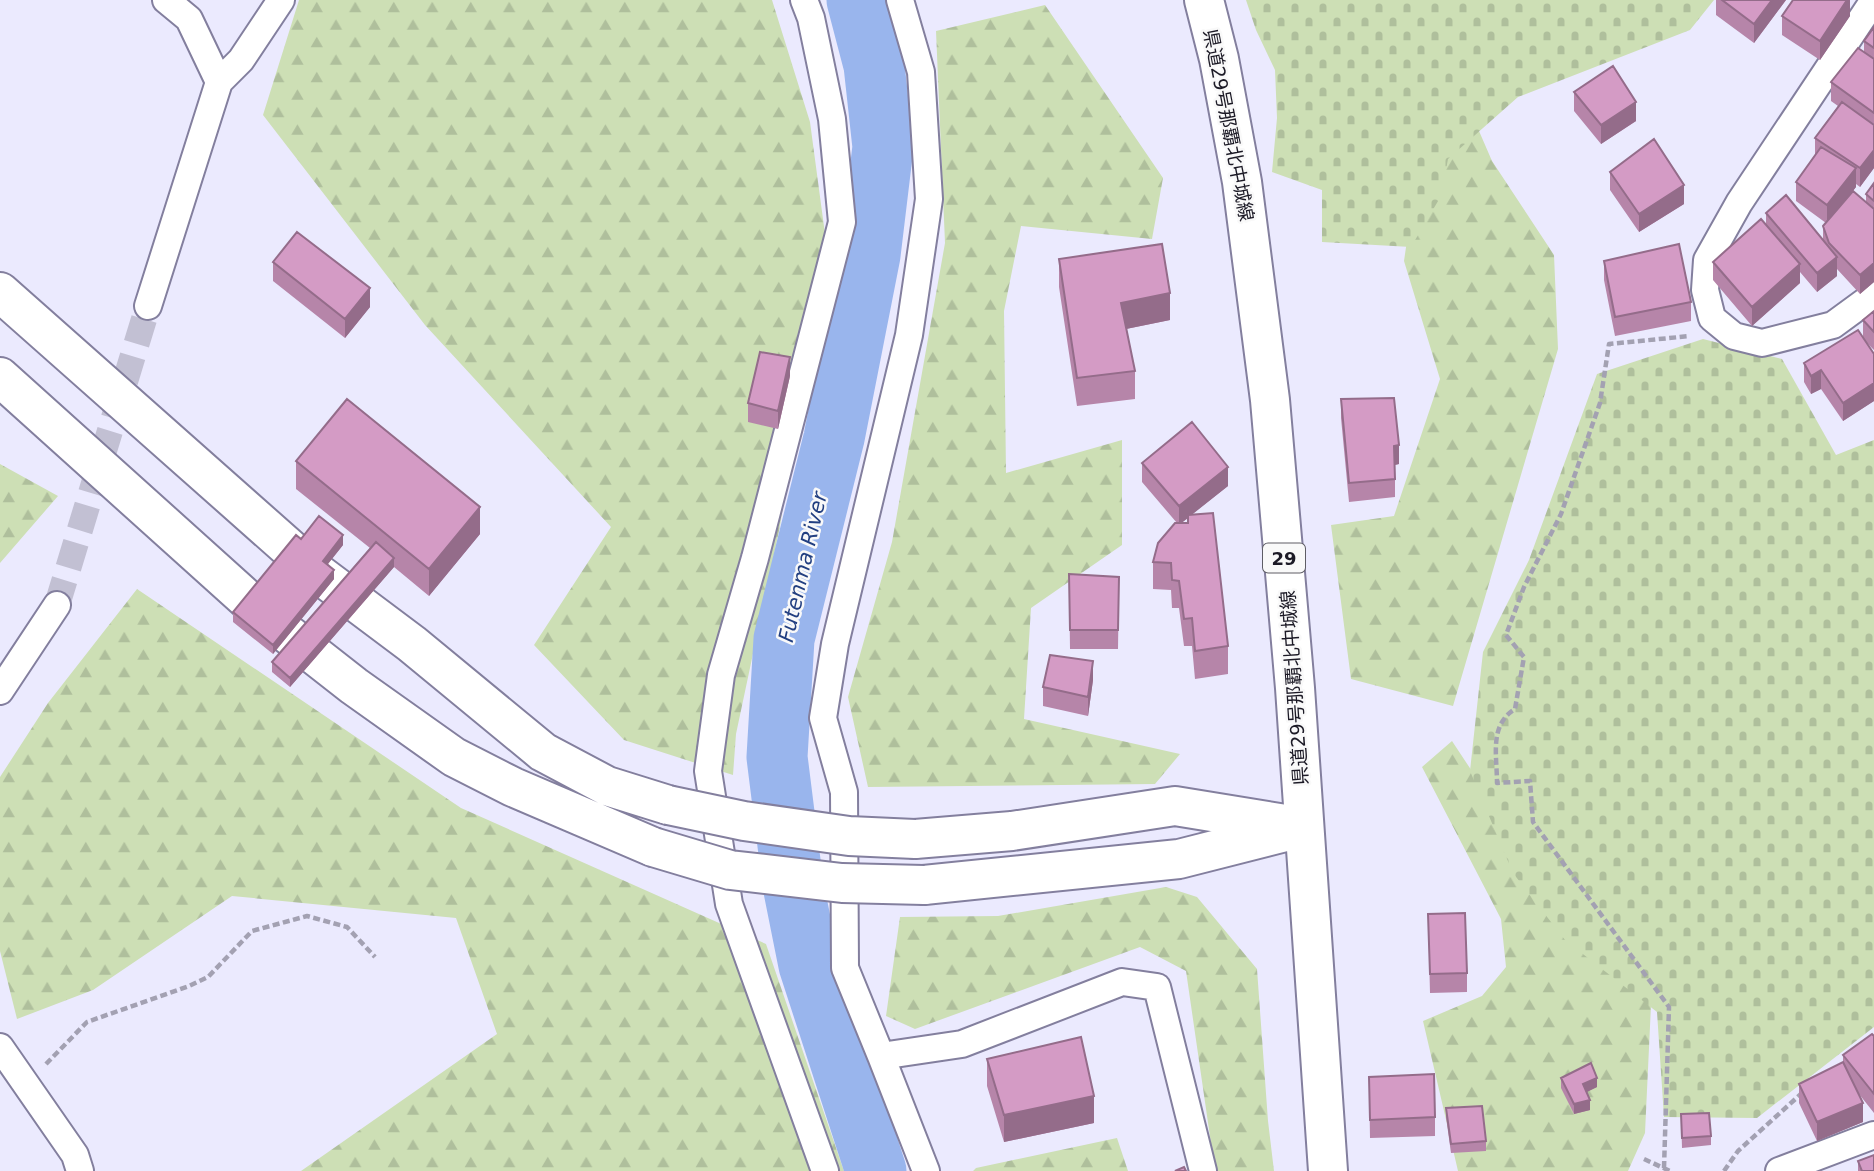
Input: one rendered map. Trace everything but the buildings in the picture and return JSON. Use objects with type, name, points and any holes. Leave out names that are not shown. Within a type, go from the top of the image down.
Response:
[{"type":"main road","name":"県道29号那覇北中城線","points":[[1204,0],[1230,117],[1270,400],[1328,1171]]},
{"type":"main road","points":[[0,292],[316,572],[412,644],[543,752],[607,786],[668,806],[744,821],[849,836],[915,839],[1012,831],[1175,806],[1304,827]]},
{"type":"main road","points":[[0,377],[271,621],[354,686],[454,757],[513,787],[653,847],[730,870],[842,883],[924,886],[1180,859],[1304,827]]},
{"type":"main road","points":[[0,410],[107,473]]},
{"type":"street","points":[[166,0],[189,19],[219,82]]},
{"type":"street","points":[[148,306],[219,82],[241,60],[281,0]]},
{"type":"street","points":[[804,0],[811,18],[832,119],[842,222],[755,558],[721,675],[708,771],[729,904],[825,1171]]},
{"type":"street","points":[[900,0],[921,72],[929,199],[909,335],[835,644],[823,718],[844,792],[845,968],[926,1171]]},
{"type":"street","points":[[1874,0],[1739,202],[1707,260],[1704,290],[1712,318],[1734,336],[1762,343],[1833,326],[1874,295]]},
{"type":"street","points":[[0,691],[57,605]]},
{"type":"street","points":[[881,1056],[962,1044],[1122,982],[1157,988],[1203,1171]]},
{"type":"street","points":[[0,1047],[75,1156],[80,1171]]},
{"type":"street","points":[[1779,1171],[1874,1135]]},
{"type":"path","points":[[1644,1159],[1667,1170],[1669,1007],[1533,822],[1530,780],[1497,783],[1497,734],[1503,717],[1516,709],[1524,657],[1506,635],[1524,587],[1561,514],[1600,403],[1609,344],[1729,332]]},
{"type":"path","points":[[26,1084],[87,1022],[208,977],[252,931],[307,916],[347,927],[375,957]]},
{"type":"path","points":[[1724,1171],[1738,1151],[1806,1090]]},
{"type":"green space","points":[[299,0],[772,0],[810,122],[825,234],[780,526],[736,734],[733,775],[624,740],[534,645],[611,527],[425,325],[263,115]]},
{"type":"green space","points":[[1246,0],[1714,0],[1690,30],[1518,97],[1448,159],[1441,196],[1411,247],[1322,242],[1322,190],[1272,172],[1277,118],[1275,70],[1256,30]]},
{"type":"green space","points":[[1045,5],[1163,178],[1152,239],[1021,226],[1004,311],[1006,473],[1122,440],[1122,545],[1031,608],[1024,719],[1180,754],[1155,784],[868,787],[848,697],[892,542],[945,243],[936,31]]},
{"type":"green space","points":[[1437,34],[1492,161],[1554,255],[1558,349],[1453,706],[1351,679],[1331,525],[1394,516],[1440,379],[1404,261]]},
{"type":"green space","points":[[1703,339],[1782,359],[1836,455],[1874,440],[1874,1027],[1757,1118],[1664,1117],[1657,1012],[1565,940],[1513,873],[1470,771],[1483,652],[1529,560],[1597,374]]},
{"type":"green space","points":[[0,464],[58,496],[0,563]]},
{"type":"green space","points":[[137,589],[461,808],[766,944],[844,1171],[301,1171],[497,1034],[456,918],[232,896],[93,990],[17,1019],[0,951],[0,777],[48,703]]},
{"type":"green space","points":[[1452,741],[1538,871],[1654,941],[1645,1133],[1628,1171],[1458,1171],[1423,1021],[1482,996],[1506,967],[1501,919],[1422,767]]},
{"type":"green space","points":[[1166,887],[1197,897],[1257,969],[1274,1171],[1217,1171],[1186,971],[1140,947],[915,1029],[886,1016],[900,917],[998,916]]},
{"type":"green space","points":[[1117,1138],[1128,1171],[973,1171],[976,1168]]},
{"type":"waterway","name":"Futenma River","points":[[857,0],[874,65],[883,147],[870,255],[834,438],[784,639],[777,757],[793,885],[809,965],[876,1171]]},
{"type":"tunnel","points":[[57,605],[148,306]]}]
